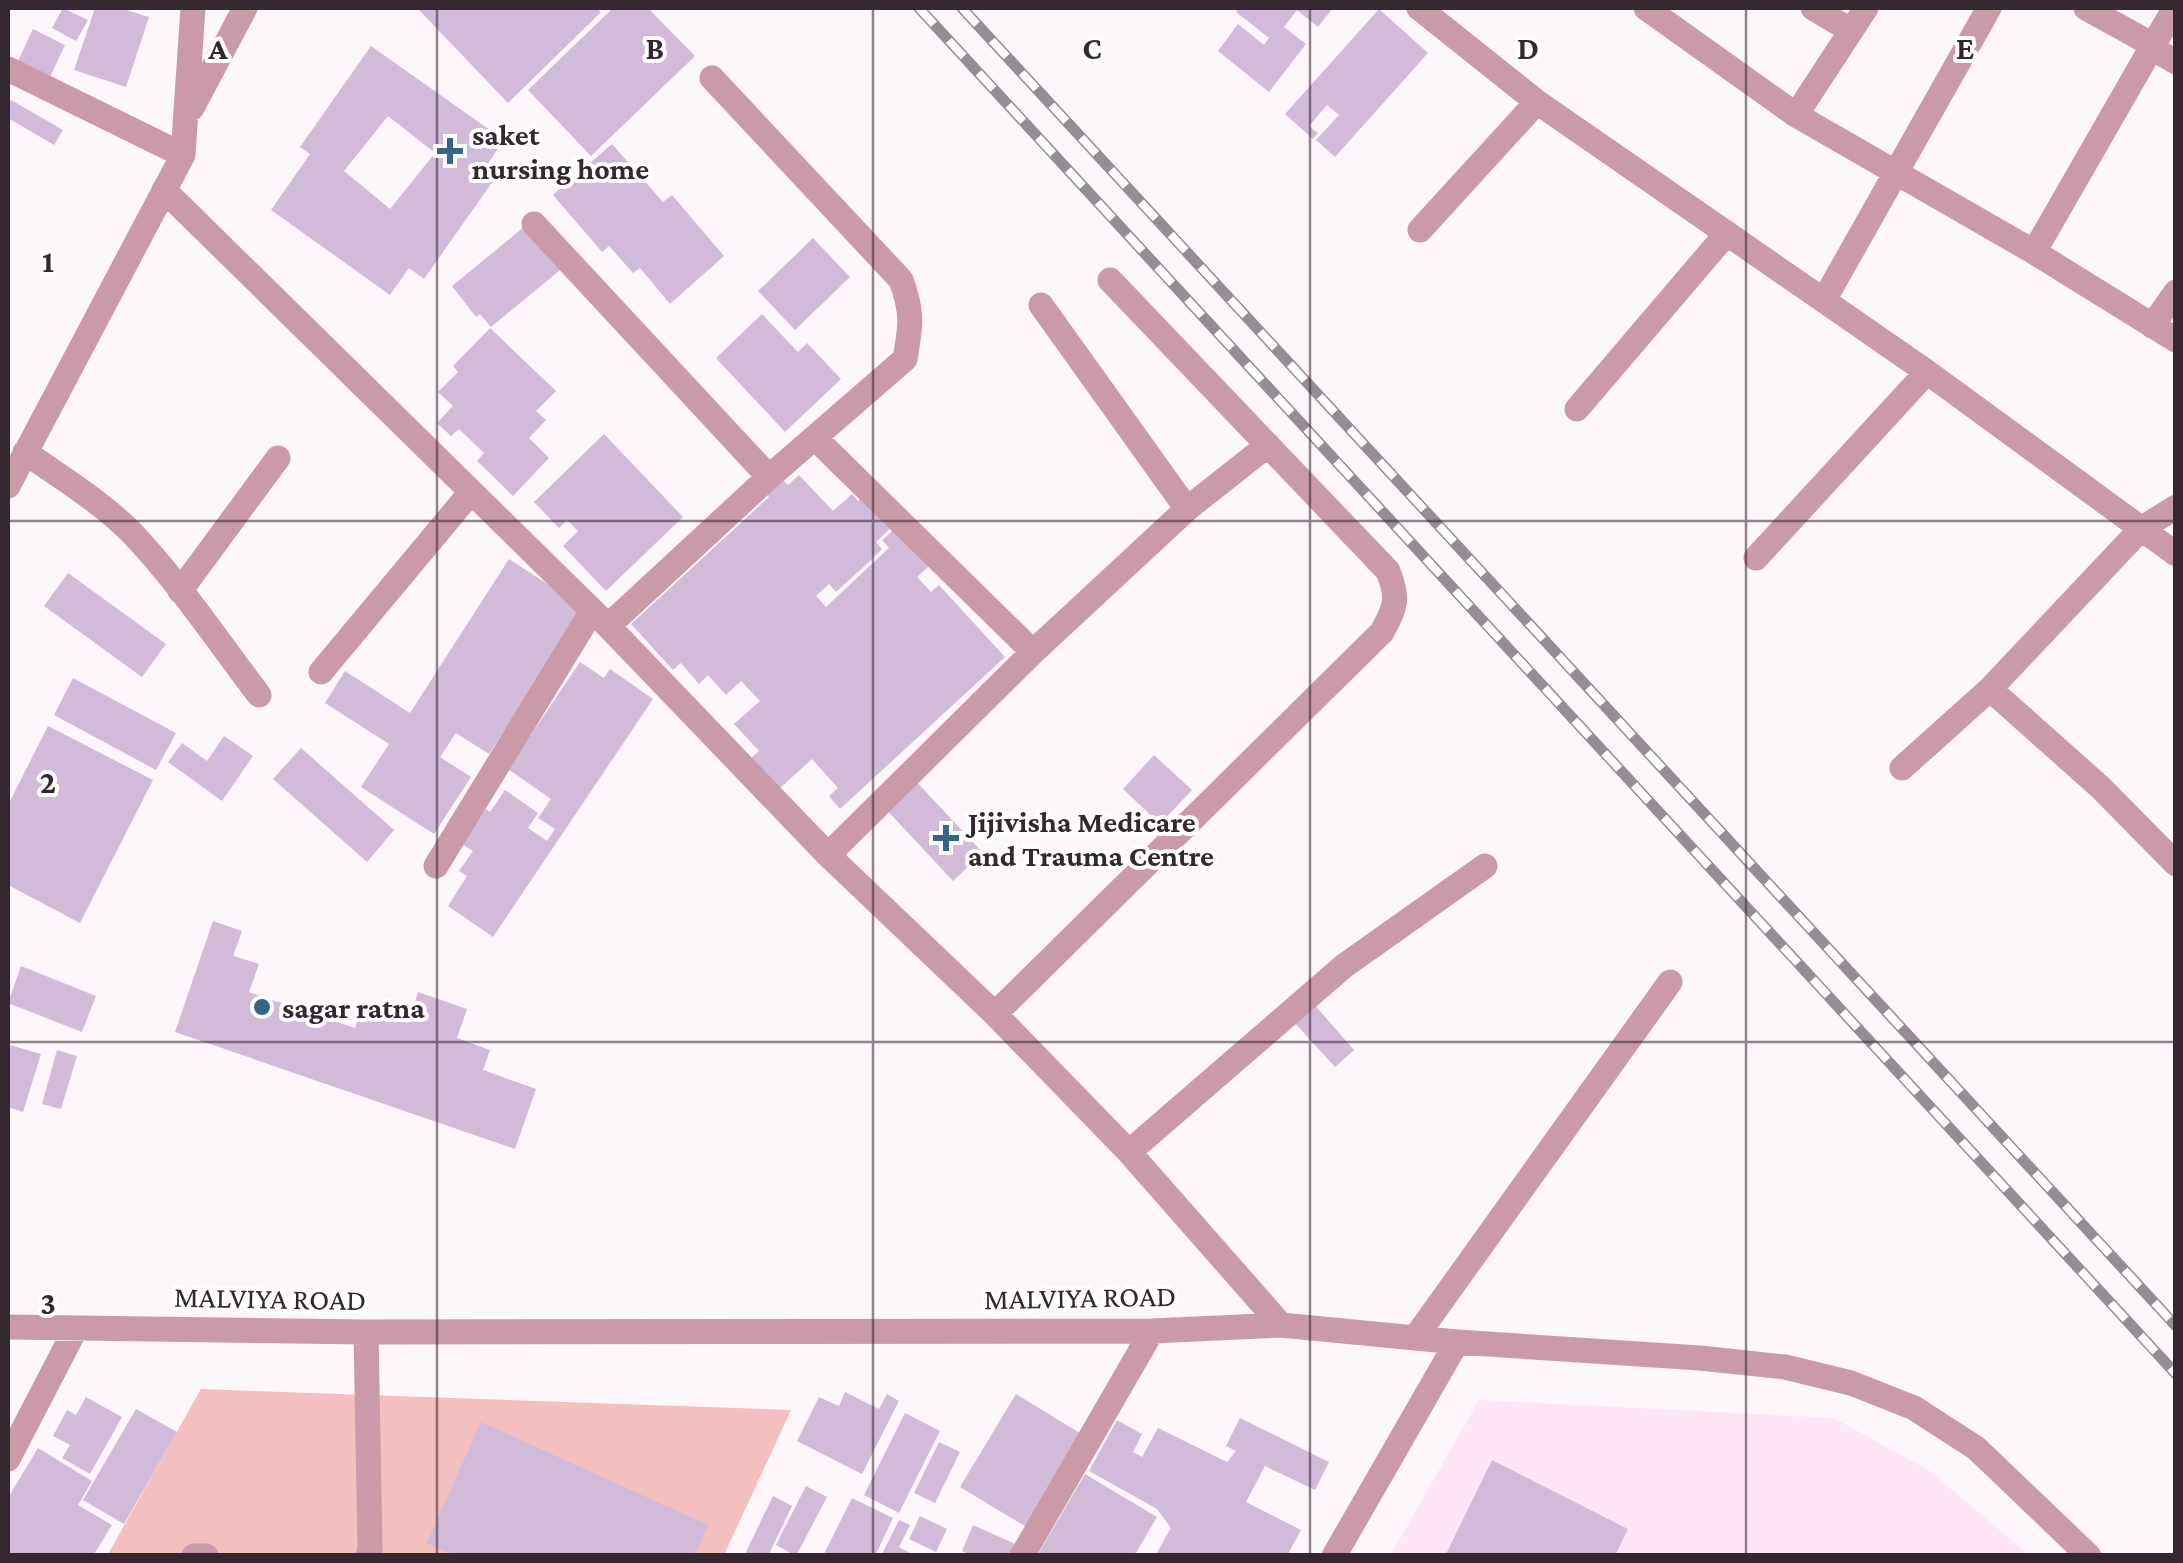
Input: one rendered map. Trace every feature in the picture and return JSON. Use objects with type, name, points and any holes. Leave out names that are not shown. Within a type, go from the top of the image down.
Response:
[{"type":"street","points":[[8,486],[184,155],[193,8]]},
{"type":"street","points":[[187,117],[244,8]]},
{"type":"street","points":[[1419,8],[1536,102],[1927,372],[2176,554]]},
{"type":"street","points":[[1646,8],[1796,115],[2034,252],[2176,340]]},
{"type":"street","points":[[1813,8],[1850,30]]},
{"type":"street","points":[[1796,115],[1866,8]]},
{"type":"street","points":[[1824,300],[1989,8]]},
{"type":"street","points":[[2086,8],[2176,62]]},
{"type":"street","points":[[2034,252],[2175,8]]},
{"type":"street","points":[[8,69],[184,155]]},
{"type":"street","points":[[436,866],[600,618],[905,359],[910,304],[901,280],[712,78]]},
{"type":"street","points":[[1420,230],[1536,102]]},
{"type":"street","points":[[164,190],[600,618],[828,855],[995,1014],[1129,1152],[1282,1325]]},
{"type":"street","points":[[534,224],[769,477]]},
{"type":"street","points":[[1578,409],[1728,233]]},
{"type":"street","points":[[995,1014],[1382,632],[1395,607],[1396,590],[1388,571],[1110,280]]},
{"type":"street","points":[[2152,326],[2176,292]]},
{"type":"street","points":[[1040,305],[1187,509]]},
{"type":"street","points":[[1756,558],[1927,372]]},
{"type":"street","points":[[814,438],[1033,652]]},
{"type":"street","points":[[828,855],[1033,652],[1187,509],[1268,445]]},
{"type":"street","points":[[25,452],[128,530],[259,695]]},
{"type":"street","points":[[180,591],[278,458]]},
{"type":"street","points":[[321,672],[472,492]]},
{"type":"street","points":[[1902,768],[1990,689],[2142,529],[2176,507]]},
{"type":"street","points":[[1990,689],[2100,787],[2176,864]]},
{"type":"street","points":[[1129,1152],[1344,966],[1485,866]]},
{"type":"street","points":[[1416,1338],[1670,982]]},
{"type":"street","name":"MALVIYA ROAD","points":[[8,1326],[366,1332],[1152,1330],[1282,1325],[1785,1367],[1851,1383],[1914,1408],[1976,1448],[2089,1556]]},
{"type":"street","points":[[8,1459],[76,1328]]},
{"type":"street","points":[[1022,1556],[1152,1330]]},
{"type":"street","points":[[366,1332],[368,1556]]},
{"type":"street","points":[[1334,1556],[1457,1342]]},
{"type":"street","points":[[194,1556],[206,1556]]},
{"type":"shaded area","points":[[201,1389],[791,1410],[724,1555],[107,1556]]},
{"type":"shaded area","points":[[1479,1400],[1834,1418],[1930,1471],[2029,1555],[1390,1556]]},
{"type":"building","points":[[63,8],[88,20],[76,41],[52,28]]},
{"type":"building","points":[[95,8],[120,8],[149,17],[126,87],[74,70]]},
{"type":"building","points":[[417,8],[596,8],[601,12],[508,103]]},
{"type":"building","points":[[613,8],[648,8],[695,56],[591,156],[528,90]]},
{"type":"building","points":[[1239,8],[1333,8],[1318,27],[1297,10],[1284,27],[1306,44],[1269,92],[1218,51],[1238,24],[1264,45],[1269,38],[1236,12]]},
{"type":"building","points":[[1379,9],[1428,53],[1335,157],[1316,140],[1339,115],[1327,105],[1309,126],[1318,133],[1313,139],[1285,114]]},
{"type":"building","points":[[33,29],[65,45],[50,77],[18,61]]},
{"type":"building","points":[[371,46],[504,140],[487,165],[498,174],[424,279],[409,268],[390,295],[271,210],[310,154],[300,147]],"holes":[[[388,116],[435,153],[390,209],[344,171]]]},
{"type":"building","points":[[11,100],[63,130],[54,145],[8,118]]},
{"type":"building","points":[[612,144],[663,202],[672,195],[724,256],[670,304],[640,268],[633,273],[609,246],[602,252],[553,195]]},
{"type":"building","points":[[530,222],[565,266],[491,327],[480,314],[476,317],[452,286]]},
{"type":"building","points":[[813,238],[850,277],[795,330],[758,291]]},
{"type":"building","points":[[762,314],[798,352],[807,343],[841,379],[785,432],[716,358]]},
{"type":"building","points":[[490,328],[556,391],[536,411],[546,420],[529,438],[549,458],[513,496],[477,461],[484,453],[459,429],[451,436],[437,423],[453,406],[438,392],[458,372],[453,366]]},
{"type":"building","points":[[604,434],[683,517],[606,591],[563,546],[578,531],[567,520],[559,528],[534,502]]},
{"type":"building","points":[[799,475],[833,511],[852,494],[858,501],[867,493],[895,524],[876,542],[882,549],[836,592],[829,584],[816,596],[826,607],[889,548],[882,540],[896,528],[930,565],[917,577],[931,592],[939,585],[1005,657],[840,809],[829,796],[838,788],[812,759],[779,789],[751,758],[759,751],[734,724],[760,701],[741,681],[726,695],[708,675],[699,684],[681,663],[673,670],[631,624],[769,497],[765,492],[781,478],[788,485]]},
{"type":"building","points":[[509,559],[584,608],[489,754],[456,733],[440,757],[471,777],[434,834],[361,787],[389,744],[325,703],[345,671],[410,713]]},
{"type":"building","points":[[68,573],[166,644],[142,677],[44,606]]},
{"type":"building","points":[[580,662],[604,678],[610,669],[653,699],[493,937],[448,906],[467,876],[459,871],[473,851],[462,844],[486,809],[490,812],[505,790],[538,813],[528,828],[547,841],[555,829],[538,818],[551,799],[508,769]]},
{"type":"building","points":[[73,678],[176,733],[156,770],[54,715]]},
{"type":"building","points":[[48,726],[153,780],[80,923],[8,885],[8,805]]},
{"type":"building","points":[[224,736],[253,756],[222,801],[168,762],[182,743],[207,761]]},
{"type":"building","points":[[301,748],[394,830],[367,862],[273,779]]},
{"type":"building","points":[[1154,755],[1192,790],[1160,824],[1123,789]]},
{"type":"building","points":[[913,778],[983,853],[953,881],[883,806]]},
{"type":"building","points":[[213,921],[242,931],[233,956],[259,964],[249,992],[355,1028],[362,1007],[408,1023],[418,992],[467,1009],[457,1038],[490,1050],[483,1070],[536,1089],[515,1149],[175,1032]]},
{"type":"building","points":[[21,966],[96,996],[82,1032],[8,1003]]},
{"type":"building","points":[[1313,1003],[1354,1050],[1335,1067],[1293,1021]]},
{"type":"building","points":[[10,1045],[41,1054],[23,1112],[8,1107]]},
{"type":"building","points":[[57,1050],[77,1056],[61,1109],[42,1104]]},
{"type":"building","points":[[845,1392],[879,1409],[887,1394],[899,1401],[862,1474],[797,1441],[819,1397],[839,1406]]},
{"type":"building","points":[[1016,1394],[1083,1435],[1028,1528],[960,1487]]},
{"type":"building","points":[[86,1397],[122,1417],[90,1474],[62,1458],[70,1445],[53,1436],[67,1410],[76,1415]]},
{"type":"building","points":[[136,1409],[177,1432],[124,1524],[83,1500]]},
{"type":"building","points":[[905,1413],[940,1431],[899,1513],[864,1495]]},
{"type":"building","points":[[1240,1418],[1329,1462],[1315,1490],[1265,1466],[1246,1502],[1301,1530],[1287,1556],[1155,1556],[1171,1528],[1157,1509],[1089,1471],[1117,1420],[1142,1434],[1133,1452],[1142,1457],[1158,1428],[1227,1462],[1236,1451],[1226,1446]]},
{"type":"building","points":[[481,1422],[708,1525],[694,1556],[455,1556],[427,1543]]},
{"type":"building","points":[[939,1442],[960,1452],[935,1503],[914,1493]]},
{"type":"building","points":[[38,1448],[92,1481],[78,1505],[112,1525],[93,1556],[8,1556],[8,1498]]},
{"type":"building","points":[[1492,1460],[1628,1529],[1615,1556],[1445,1556]]},
{"type":"building","points":[[1085,1474],[1157,1517],[1134,1556],[1037,1556]]},
{"type":"building","points":[[806,1486],[827,1497],[796,1556],[776,1545]]},
{"type":"building","points":[[773,1496],[792,1506],[768,1556],[744,1556]]},
{"type":"building","points":[[852,1498],[893,1518],[875,1556],[823,1556]]},
{"type":"building","points":[[920,1516],[947,1529],[936,1552],[909,1539]]},
{"type":"building","points":[[899,1520],[910,1525],[899,1547],[915,1556],[881,1556]]},
{"type":"building","points":[[973,1525],[1015,1544],[1010,1556],[973,1556],[962,1551]]},
{"type":"railway","points":[[919,8],[2176,1374]]},
{"type":"railway","points":[[962,8],[2176,1326]]},
{"type":"place","name":"saket nursing home","points":[[450,151]]},
{"type":"place","name":"Jijivisha Medicare and Trauma Centre","points":[[946,838]]},
{"type":"place","name":"sagar ratna","points":[[262,1007]]}]
